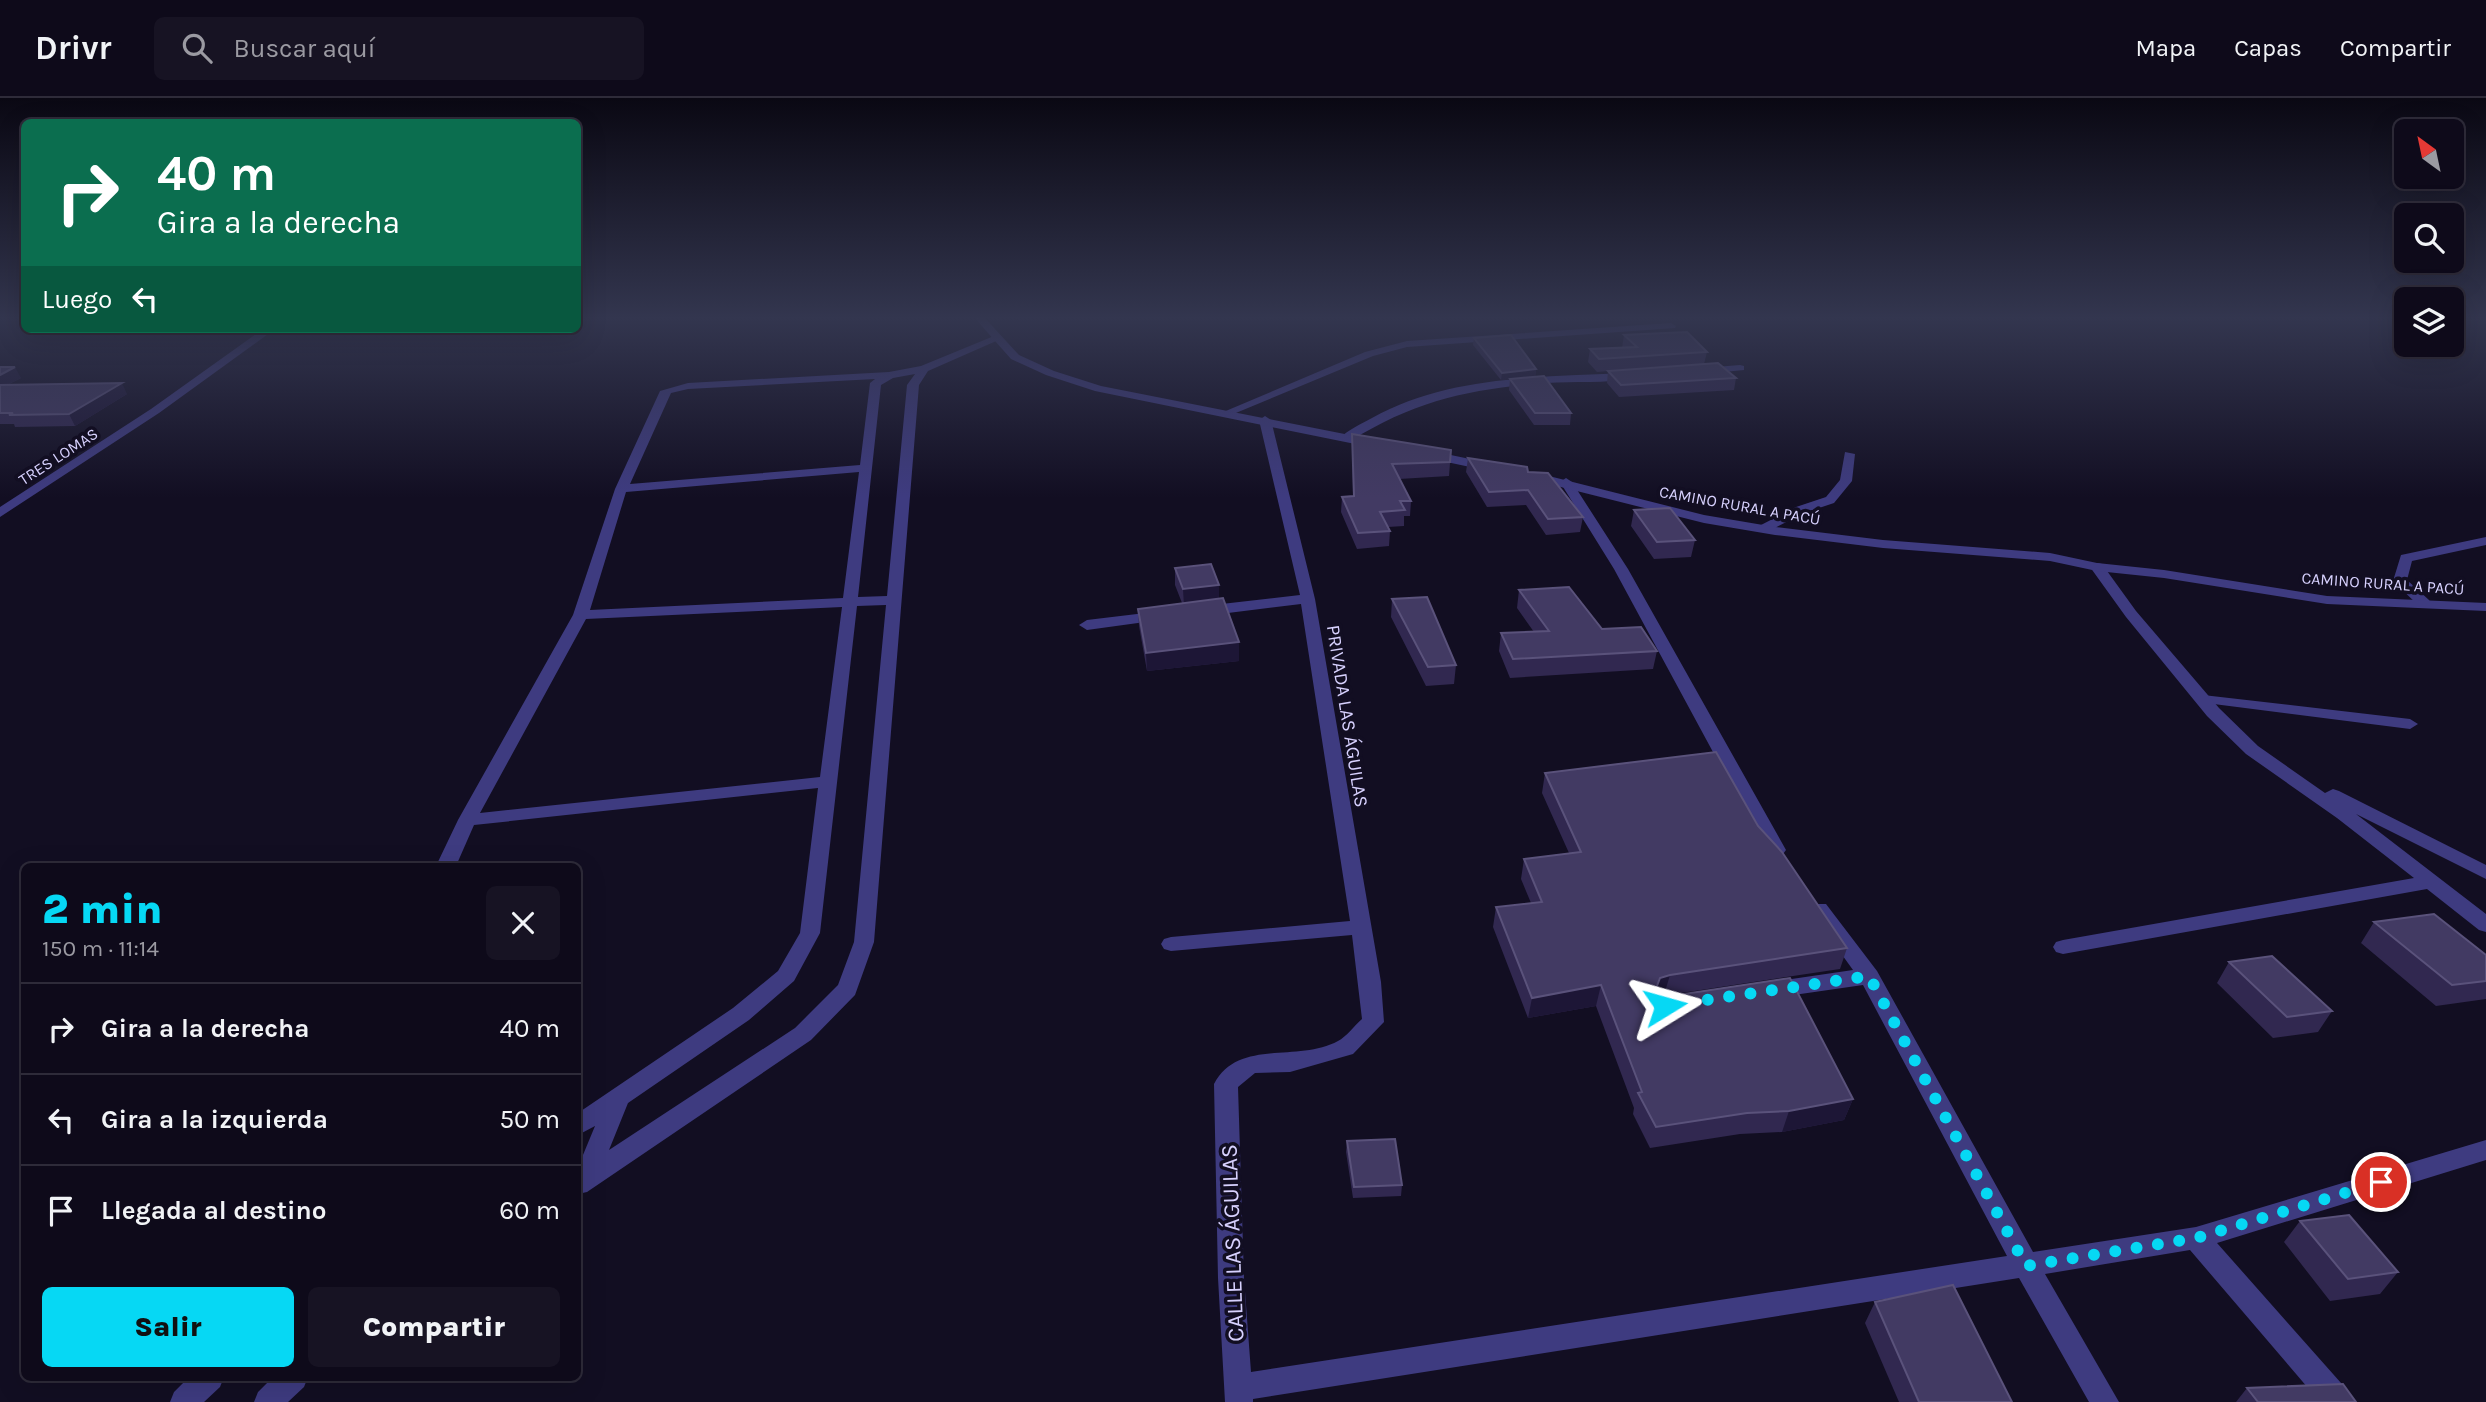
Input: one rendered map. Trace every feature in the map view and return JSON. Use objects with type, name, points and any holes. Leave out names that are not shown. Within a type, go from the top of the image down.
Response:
[{"type":"street","name":"TRES LOMAS","points":[[4,508],[203,377]]},
{"type":"street","points":[[447,863],[467,820],[581,615],[621,489],[666,391],[688,386],[856,377]]},
{"type":"street","points":[[581,1123],[741,1014],[786,976],[810,933],[876,383],[887,377]]},
{"type":"street","points":[[581,1181],[803,1034],[847,989],[864,942],[913,385],[919,377]]},
{"type":"street","points":[[1062,377],[1099,389],[1385,446]]},
{"type":"street","points":[[1227,413],[1314,377]]},
{"type":"street","points":[[1346,438],[1382,416],[1416,402],[1485,386],[1618,377]]},
{"type":"street","name":"PRIVADA LAS ÁGUILAS","points":[[1226,1084],[1250,1064],[1290,1063],[1345,1048],[1373,1022],[1370,982],[1308,599],[1265,420]]},
{"type":"street","name":"CAMINO RURAL A PACÚ","points":[[1411,451],[1566,482],[1635,504],[1763,529],[1883,544],[2050,557],[2097,567],[2164,574],[2327,600],[2486,607]]},
{"type":"street","points":[[621,489],[866,468]]},
{"type":"street","points":[[1566,482],[1621,569],[1767,837],[1790,869]]},
{"type":"street","points":[[2424,603],[2400,581],[2406,558],[2486,541]]},
{"type":"street","points":[[2097,567],[2131,614],[2203,699],[2252,750],[2344,814],[2486,925]]},
{"type":"street","points":[[1087,625],[1308,599]]},
{"type":"street","points":[[581,615],[894,600]]},
{"type":"street","points":[[2252,750],[2363,811],[2486,873]]},
{"type":"street","points":[[467,820],[827,782]]},
{"type":"street","points":[[2063,947],[2431,882]]},
{"type":"street","points":[[1806,891],[1869,976],[2026,1266],[2105,1402]]},
{"type":"street","points":[[1171,944],[1361,927]]},
{"type":"street","points":[[1747,994],[1869,976]]},
{"type":"street","name":"CALLE LAS ÁGUILAS","points":[[1226,1084],[1231,1278],[1239,1395]]},
{"type":"street","points":[[581,1181],[620,1097]]},
{"type":"street","points":[[1239,1395],[2196,1238],[2486,1150]]},
{"type":"street","points":[[2196,1238],[2339,1402]]},
{"type":"street","points":[[184,1402],[205,1381]]},
{"type":"street","points":[[268,1402],[289,1381]]},
{"type":"lane","points":[[1763,529],[1800,510],[1830,500],[1846,481],[1849,454]]},
{"type":"lane","points":[[2203,699],[2410,724]]},
{"type":"building","points":[[1545,377],[1571,413],[1535,413],[1510,379]]},
{"type":"building","points":[[1613,377],[1736,378],[1621,385]]},
{"type":"building","points":[[122,383],[69,414],[0,413],[0,385]]},
{"type":"building","points":[[1352,434],[1451,450],[1450,462],[1392,464],[1411,501],[1400,501],[1405,510],[1380,512],[1390,531],[1358,533],[1342,497],[1354,496]]},
{"type":"building","points":[[1468,458],[1527,467],[1528,472],[1548,473],[1583,517],[1548,519],[1528,490],[1489,492]]},
{"type":"building","points":[[1670,508],[1695,540],[1657,542],[1634,510]]},
{"type":"building","points":[[1211,564],[1219,585],[1183,589],[1175,568]]},
{"type":"building","points":[[1569,587],[1602,629],[1641,627],[1657,651],[1513,659],[1501,633],[1549,631],[1519,590]]},
{"type":"building","points":[[1427,597],[1456,665],[1428,667],[1392,599]]},
{"type":"building","points":[[1223,598],[1239,642],[1146,653],[1138,609]]},
{"type":"building","points":[[1716,752],[1758,826],[1782,852],[1847,948],[1670,975],[1660,978],[1657,986],[1662,994],[1671,996],[1790,978],[1853,1099],[1789,1111],[1747,1113],[1656,1127],[1638,1093],[1642,1092],[1601,985],[1532,998],[1496,907],[1542,902],[1524,859],[1581,852],[1545,773]]},
{"type":"building","points":[[2434,914],[2486,955],[2486,981],[2452,985],[2374,922]]},
{"type":"building","points":[[2272,956],[2332,1011],[2287,1017],[2229,962]]},
{"type":"building","points":[[1395,1139],[1402,1185],[1354,1187],[1347,1141]]},
{"type":"building","points":[[2349,1215],[2398,1272],[2348,1279],[2300,1221]]},
{"type":"building","points":[[1953,1285],[2012,1402],[1919,1402],[1875,1302]]},
{"type":"building","points":[[2343,1384],[2356,1402],[2258,1402],[2247,1388]]},
{"type":"route","points":[[1665,1006],[1869,976],[2026,1266],[2196,1238],[2381,1182]]}]
